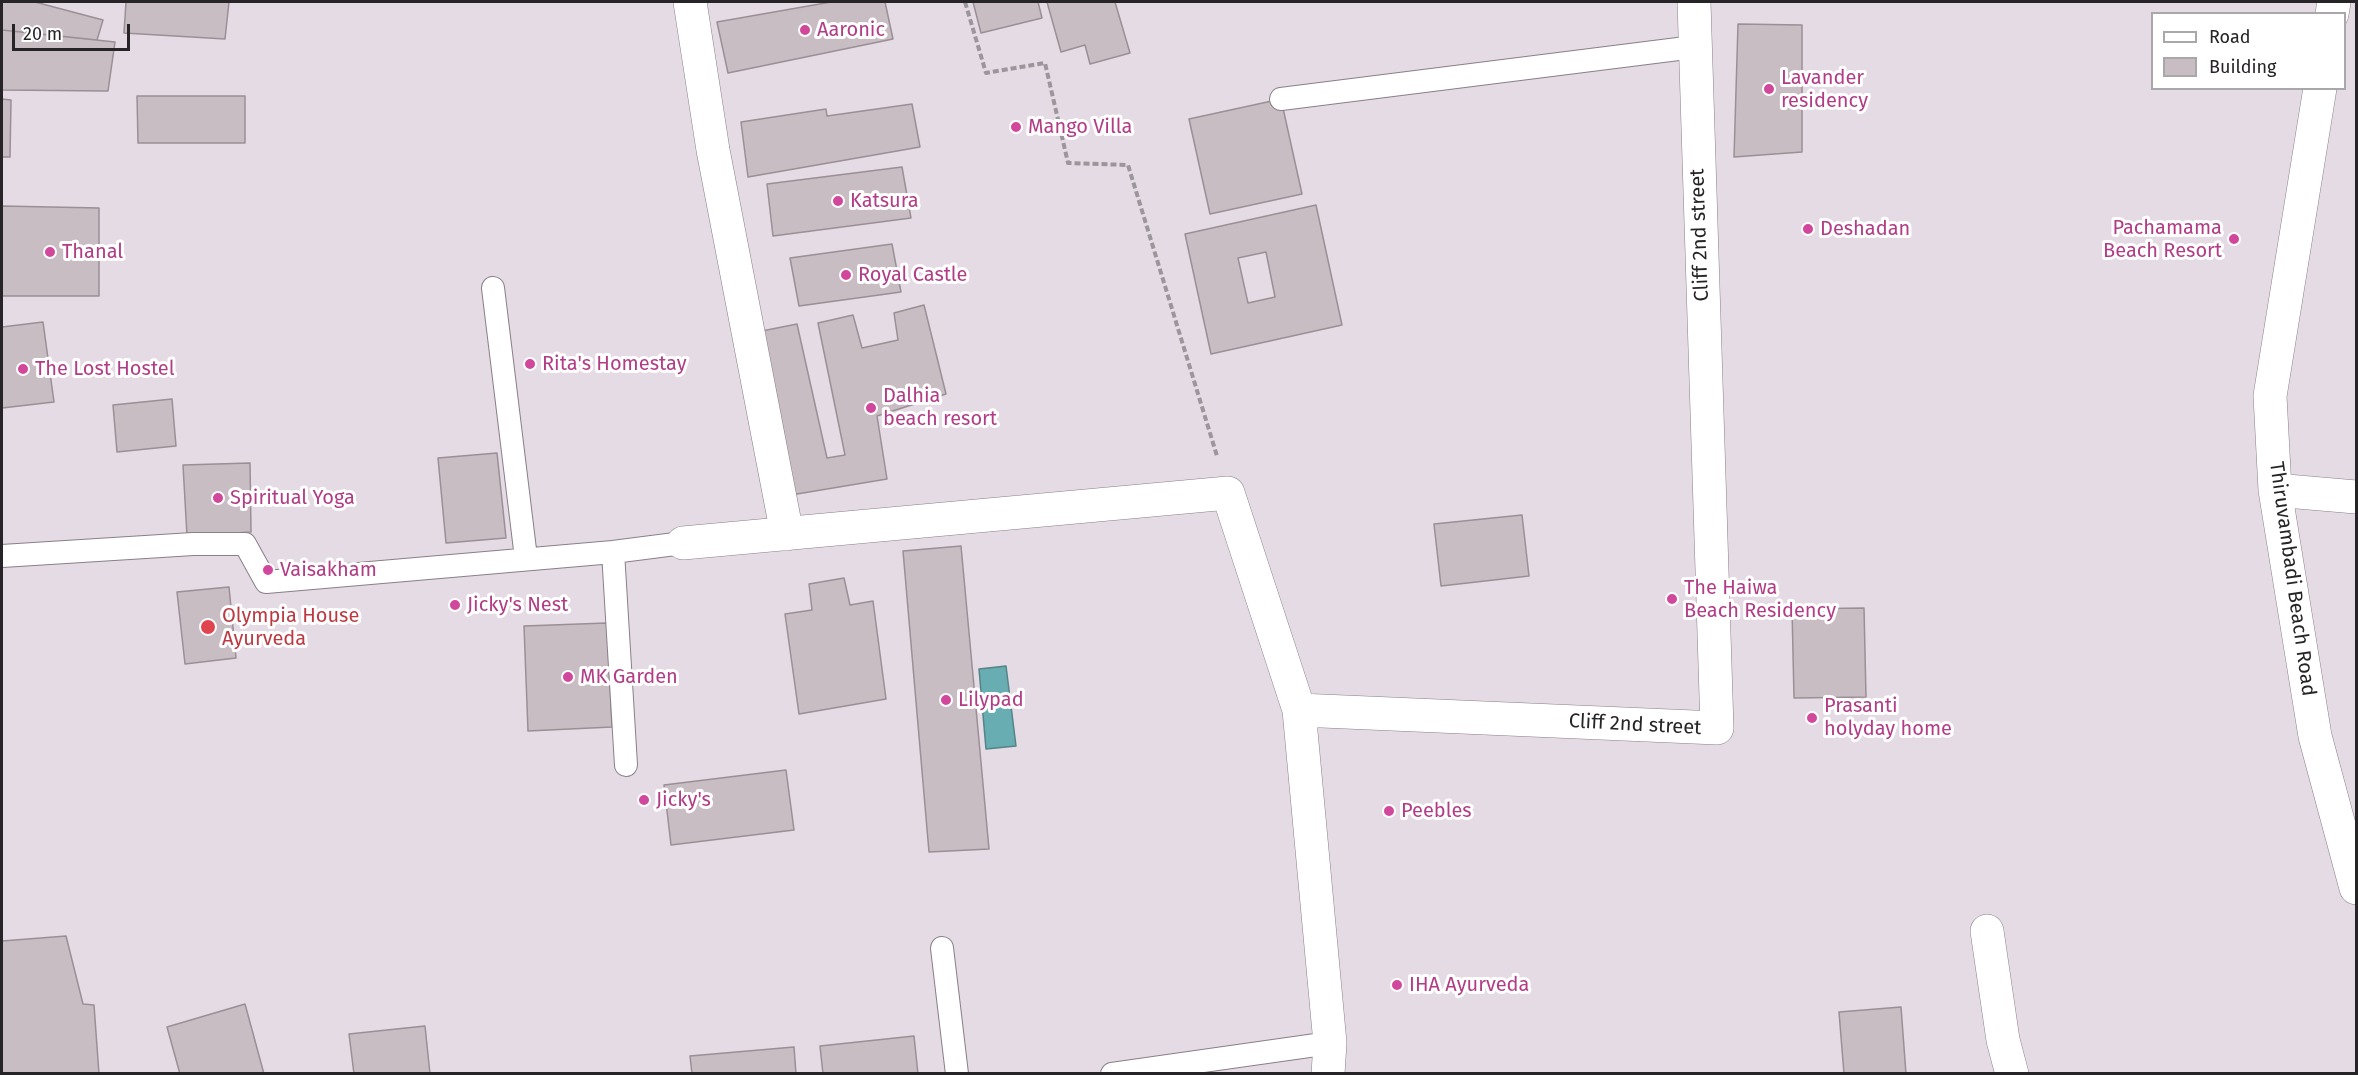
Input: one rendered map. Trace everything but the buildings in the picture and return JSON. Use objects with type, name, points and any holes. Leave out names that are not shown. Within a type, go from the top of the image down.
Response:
[{"type":"street","points":[[690,2],[713,150],[787,534]]},
{"type":"street","name":"Cliff 2nd street","points":[[1299,710],[1716,728],[1694,2]]},
{"type":"street","name":"Thiruvambadi Beach Road","points":[[2320,90],[2270,396],[2275,490],[2315,736],[2356,888]]},
{"type":"street","points":[[2275,490],[2356,497]]},
{"type":"street","points":[[683,543],[1228,493],[1299,710],[1329,1058]]},
{"type":"street","points":[[1987,932],[2003,1040],[2012,1074]]},
{"type":"lane","points":[[1281,99],[1694,46]]},
{"type":"lane","points":[[493,288],[526,558]]},
{"type":"lane","points":[[2,556],[193,544],[245,544],[266,582],[613,552],[683,543]]},
{"type":"lane","points":[[613,552],[626,765]]},
{"type":"lane","points":[[942,948],[957,1074]]},
{"type":"lane","points":[[1112,1074],[1329,1058]]},
{"type":"path","points":[[965,2],[986,73],[1045,63],[1068,163],[1128,165],[1228,493]]},
{"type":"water","points":[[1006,666],[1016,746],[986,749],[979,669]]},
{"type":"place","name":"Aaronic","points":[[805,30]]},
{"type":"place","name":"Lavander residency","points":[[1769,89]]},
{"type":"place","name":"Mango Villa","points":[[1016,127]]},
{"type":"place","name":"Katsura","points":[[838,201]]},
{"type":"place","name":"Deshadan","points":[[1808,229]]},
{"type":"place","name":"Pachamama Beach Resort","points":[[2234,239]]},
{"type":"place","name":"Thanal","points":[[50,252]]},
{"type":"place","name":"Royal Castle","points":[[846,275]]},
{"type":"place","name":"Rita's Homestay","points":[[530,364]]},
{"type":"place","name":"The Lost Hostel","points":[[23,369]]},
{"type":"place","name":"Dalhia beach resort","points":[[871,408]]},
{"type":"place","name":"Spiritual Yoga","points":[[218,498]]},
{"type":"place","name":"Vaisakham","points":[[268,570]]},
{"type":"place","name":"The Haiwa Beach Residency","points":[[1672,599]]},
{"type":"place","name":"Jicky's Nest","points":[[455,605]]},
{"type":"place","name":"Olympia House Ayurveda","points":[[208,627]]},
{"type":"place","name":"MK Garden","points":[[568,677]]},
{"type":"place","name":"Lilypad","points":[[946,700]]},
{"type":"place","name":"Prasanti holyday home","points":[[1812,718]]},
{"type":"place","name":"Jicky's","points":[[644,800]]},
{"type":"place","name":"Peebles","points":[[1389,811]]},
{"type":"place","name":"IHA Ayurveda","points":[[1397,985]]}]
